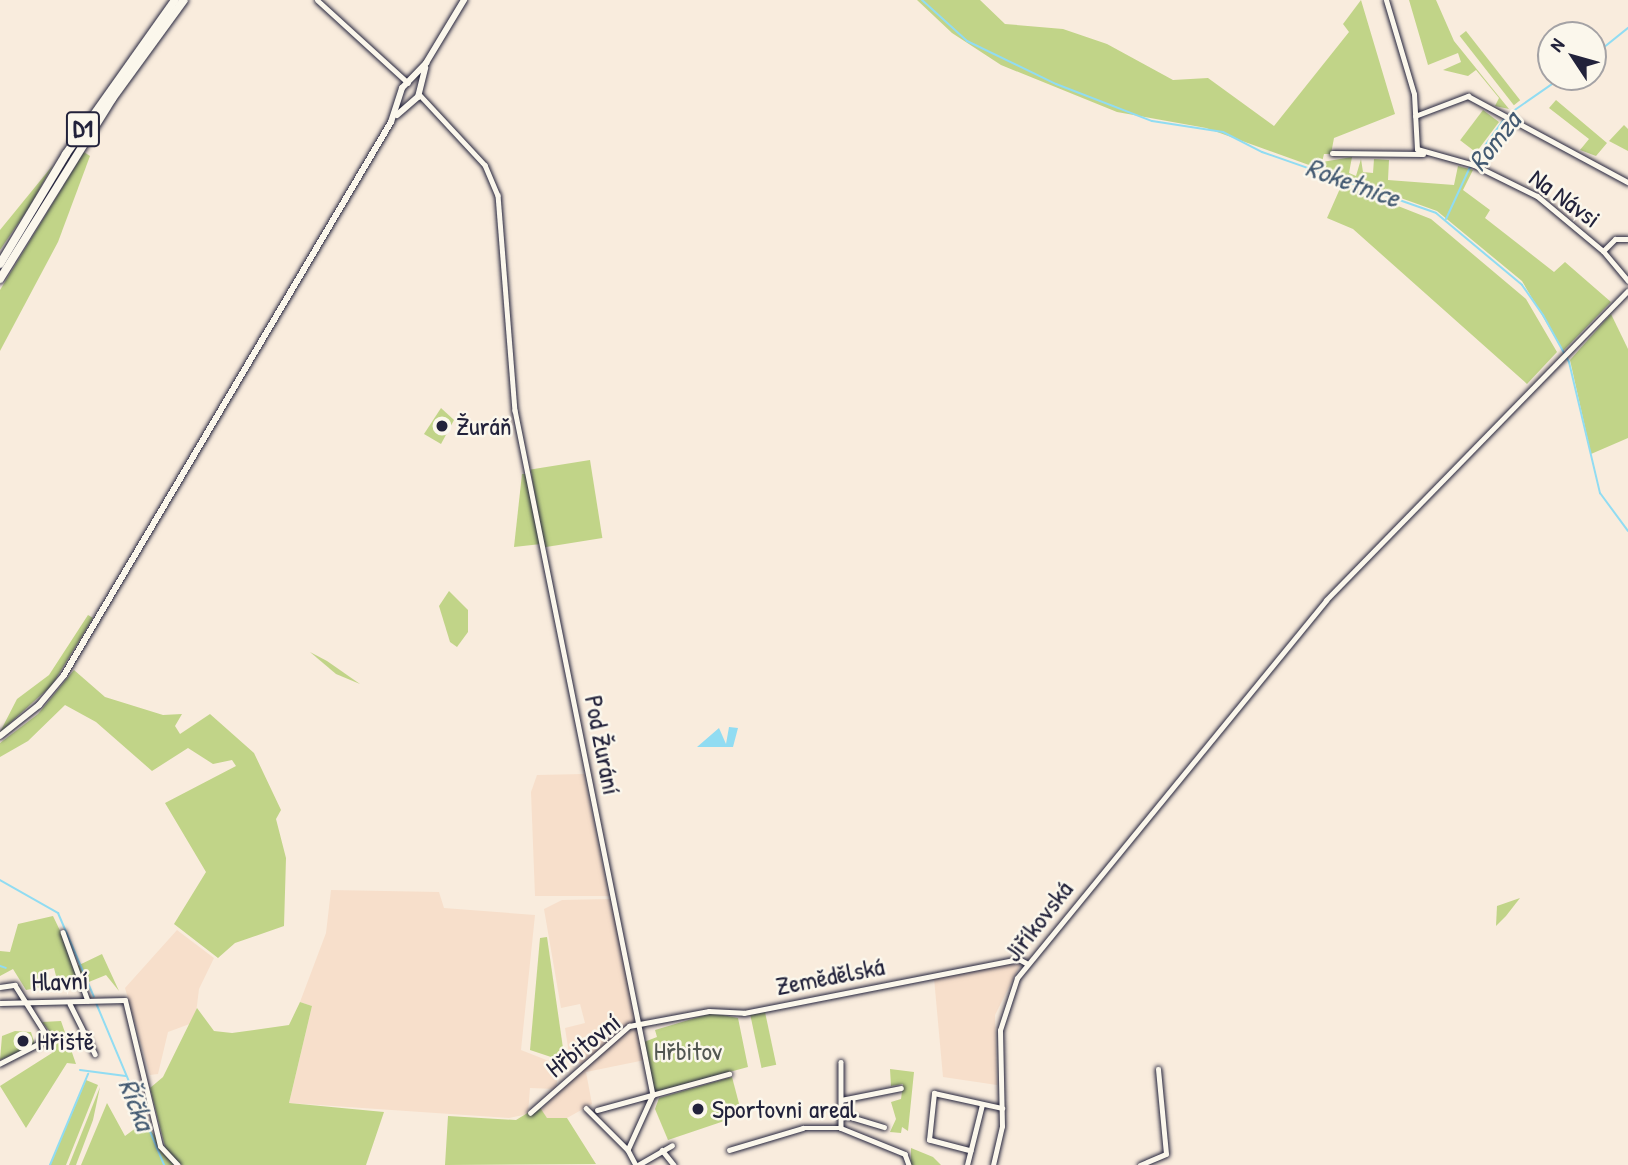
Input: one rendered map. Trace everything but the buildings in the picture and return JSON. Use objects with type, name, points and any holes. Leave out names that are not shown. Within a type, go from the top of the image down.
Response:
[{"type":"highway","name":"D1","points":[[0,264],[66,154],[175,0]]},
{"type":"highway","name":"D1","points":[[0,279],[86,138],[184,0]]},
{"type":"main road","points":[[0,736],[40,705],[64,675],[391,122],[405,88],[426,62],[464,0]]},
{"type":"main road","points":[[391,122],[419,91],[426,62]]},
{"type":"main road","points":[[405,88],[419,91]]},
{"type":"main road","points":[[405,88],[412,101]]},
{"type":"street","points":[[317,0],[393,71],[405,88]]},
{"type":"street","points":[[1386,0],[1415,116],[1413,142],[1423,154]]},
{"type":"street","name":"Pod Žurání","points":[[419,91],[431,109],[485,165],[498,195],[515,410],[639,1026]]},
{"type":"street","points":[[1415,116],[1456,95],[1478,99],[1628,182]]},
{"type":"street","points":[[412,101],[431,109]]},
{"type":"street","points":[[1332,153],[1423,154]]},
{"type":"street","name":"Na Návsi","points":[[1423,154],[1471,164],[1545,201],[1603,251],[1627,277]]},
{"type":"street","points":[[1603,251],[1615,239],[1628,239]]},
{"type":"street","name":"Jiříkovská","points":[[993,1165],[1002,1108],[1002,1017],[1028,964],[1326,600],[1628,291]]},
{"type":"street","points":[[63,932],[88,1002]]},
{"type":"street","name":"Zemědělská","points":[[639,1026],[709,1011],[744,1013],[1020,959],[1028,964]]},
{"type":"street","points":[[0,987],[15,985],[27,1001],[48,1042],[0,1064]]},
{"type":"street","name":"Hlavní","points":[[0,1003],[27,1001],[70,1004],[121,998],[131,1013],[160,1146],[178,1165]]},
{"type":"street","points":[[70,1004],[94,1055]]},
{"type":"street","name":"Hřbitovní","points":[[530,1113],[629,1026],[639,1026],[653,1095]]},
{"type":"street","points":[[841,1062],[841,1128]]},
{"type":"street","points":[[1140,1165],[1166,1154],[1158,1069]]},
{"type":"street","points":[[597,1110],[729,1073]]},
{"type":"street","points":[[841,1100],[901,1087]]},
{"type":"street","points":[[971,1150],[929,1140],[934,1093],[1002,1108]]},
{"type":"street","points":[[628,1150],[653,1095]]},
{"type":"street","points":[[967,1165],[982,1104]]},
{"type":"street","name":"Hřbitovní","points":[[586,1108],[628,1150],[637,1165],[673,1145]]},
{"type":"street","points":[[841,1114],[884,1127]]},
{"type":"street","points":[[729,1150],[803,1128],[841,1128],[905,1154],[909,1165]]},
{"type":"street","points":[[662,1150],[674,1165]]},
{"type":"shaded area","points":[[584,774],[609,896],[535,896],[531,792],[537,775]]},
{"type":"shaded area","points":[[331,890],[439,892],[444,908],[535,915],[521,1050],[559,1065],[556,1089],[530,1088],[528,1114],[509,1118],[289,1103],[312,1006],[300,1002],[326,933]]},
{"type":"shaded area","points":[[611,899],[645,1060],[586,1072],[592,1104],[567,1118],[547,1118],[540,1110],[587,1066],[570,1060],[565,1028],[585,1023],[580,1004],[561,1008],[544,909],[562,900]]},
{"type":"shaded area","points":[[177,930],[214,958],[199,989],[195,1022],[168,1032],[158,1074],[150,1075],[125,988]]},
{"type":"shaded area","points":[[1022,961],[995,1015],[997,1085],[943,1077],[934,978]]},
{"type":"green space","points":[[917,0],[980,0],[1005,24],[1063,29],[1107,44],[1173,80],[1208,78],[1274,126],[1349,32],[1343,24],[1361,0],[1395,114],[1334,138],[1331,154],[1324,154],[1322,162],[1352,157],[1349,173],[1356,176],[1361,159],[1363,172],[1373,173],[1374,159],[1389,160],[1388,180],[1454,185],[1458,166],[1473,170],[1463,190],[1490,210],[1485,218],[1554,272],[1565,262],[1611,302],[1563,351],[1522,281],[1437,211],[1206,128],[1117,112],[1001,65],[952,33]]},
{"type":"green space","points":[[1409,0],[1436,0],[1454,41],[1509,109],[1495,106],[1499,98],[1476,70],[1468,76],[1443,70],[1461,62],[1458,53],[1428,65]]},
{"type":"green space","points":[[1466,31],[1520,100],[1514,105],[1460,36]]},
{"type":"green space","points":[[1556,100],[1607,143],[1596,156],[1580,150],[1589,139],[1549,108]]},
{"type":"green space","points":[[1483,110],[1499,122],[1476,152],[1460,140]]},
{"type":"green space","points":[[1624,125],[1628,129],[1628,151],[1609,141]]},
{"type":"green space","points":[[84,152],[90,156],[58,242],[0,351],[0,290]]},
{"type":"green space","points":[[53,165],[28,209],[0,250],[0,230]]},
{"type":"green space","points":[[1342,184],[1431,219],[1526,299],[1557,352],[1527,384],[1353,229],[1327,218]]},
{"type":"green space","points":[[1611,314],[1628,349],[1628,438],[1591,454],[1570,360]]},
{"type":"green space","points":[[441,408],[454,420],[441,444],[424,434]]},
{"type":"green space","points":[[590,460],[602,538],[543,547],[531,469]]},
{"type":"green space","points":[[522,474],[527,474],[541,544],[514,547]]},
{"type":"green space","points":[[449,591],[468,610],[468,632],[457,647],[450,642],[439,606]]},
{"type":"green space","points":[[88,615],[93,618],[52,685],[0,732],[17,699],[49,675]]},
{"type":"green space","points":[[310,652],[327,661],[360,684],[336,674]]},
{"type":"green space","points":[[74,670],[105,697],[163,715],[182,714],[175,726],[180,734],[210,714],[254,753],[281,810],[276,819],[286,858],[284,926],[235,943],[218,958],[174,924],[206,872],[165,803],[236,766],[232,760],[213,764],[188,748],[152,771],[96,722],[65,705],[28,741],[0,757],[0,743],[38,714]]},
{"type":"green space","points":[[1520,898],[1506,916],[1496,926],[1497,906]]},
{"type":"green space","points":[[53,916],[77,966],[102,954],[119,991],[106,975],[74,988],[70,977],[57,980],[54,968],[42,971],[43,987],[26,990],[13,969],[0,976],[0,951],[10,952],[18,924]]},
{"type":"green space","points":[[547,937],[564,1055],[551,1057],[530,1050],[540,938]]},
{"type":"green space","points":[[300,1002],[312,1006],[289,1103],[384,1112],[366,1165],[182,1165],[167,1154],[150,1088],[163,1077],[197,1008],[214,1031],[232,1033],[289,1025]]},
{"type":"green space","points":[[765,1012],[776,1065],[762,1068],[750,1015]]},
{"type":"green space","name":"Hřbitov","points":[[712,1013],[738,1018],[748,1067],[655,1092],[644,1042],[657,1037],[655,1030]]},
{"type":"green space","points":[[61,1021],[76,1064],[67,1063],[26,1128],[0,1086],[52,1053],[49,1047],[59,1043],[42,1022]]},
{"type":"green space","points":[[15,1031],[31,1032],[35,1045],[0,1060],[2,1036]]},
{"type":"green space","points":[[890,1069],[914,1072],[908,1131],[902,1127],[901,1133],[890,1132],[896,1119],[891,1102],[901,1099],[903,1084],[891,1086]]},
{"type":"green space","name":"Sportovni areal","points":[[732,1077],[742,1115],[668,1140],[655,1109],[659,1098]]},
{"type":"green space","points":[[86,1080],[98,1085],[66,1165],[50,1165]]},
{"type":"green space","points":[[100,1087],[93,1120],[76,1165],[69,1165]]},
{"type":"green space","points":[[107,1103],[125,1136],[144,1122],[178,1165],[81,1165]]},
{"type":"green space","points":[[539,1106],[547,1118],[567,1118],[596,1164],[445,1165],[448,1116],[516,1120]]},
{"type":"green space","points":[[911,1148],[933,1157],[941,1165],[911,1165]]},
{"type":"water","points":[[729,727],[738,728],[733,747],[697,747],[719,728],[726,744]]},
{"type":"waterway","name":"Roketnice","points":[[922,0],[967,41],[1056,84],[1152,121],[1223,132],[1262,152],[1436,213],[1522,285],[1543,315],[1569,362],[1600,493],[1628,531]]},
{"type":"waterway","name":"Romza","points":[[1607,45],[1628,28]]},
{"type":"waterway","name":"Romza","points":[[1509,114],[1542,91]]},
{"type":"waterway","name":"Romza","points":[[1473,162],[1505,118]]},
{"type":"waterway","name":"Romza","points":[[1446,219],[1470,167]]},
{"type":"waterway","name":"Říčka","points":[[0,880],[58,913],[94,997]]},
{"type":"waterway","points":[[0,966],[6,968]]},
{"type":"waterway","name":"Říčka","points":[[96,1003],[164,1165]]},
{"type":"waterway","points":[[80,1070],[126,1076]]},
{"type":"waterway","points":[[50,1165],[88,1074]]},
{"type":"place","name":"Žuráň","points":[[442,426]]},
{"type":"place","name":"Hřiště","points":[[23,1041]]},
{"type":"place","name":"Sportovni areal","points":[[698,1109]]}]
